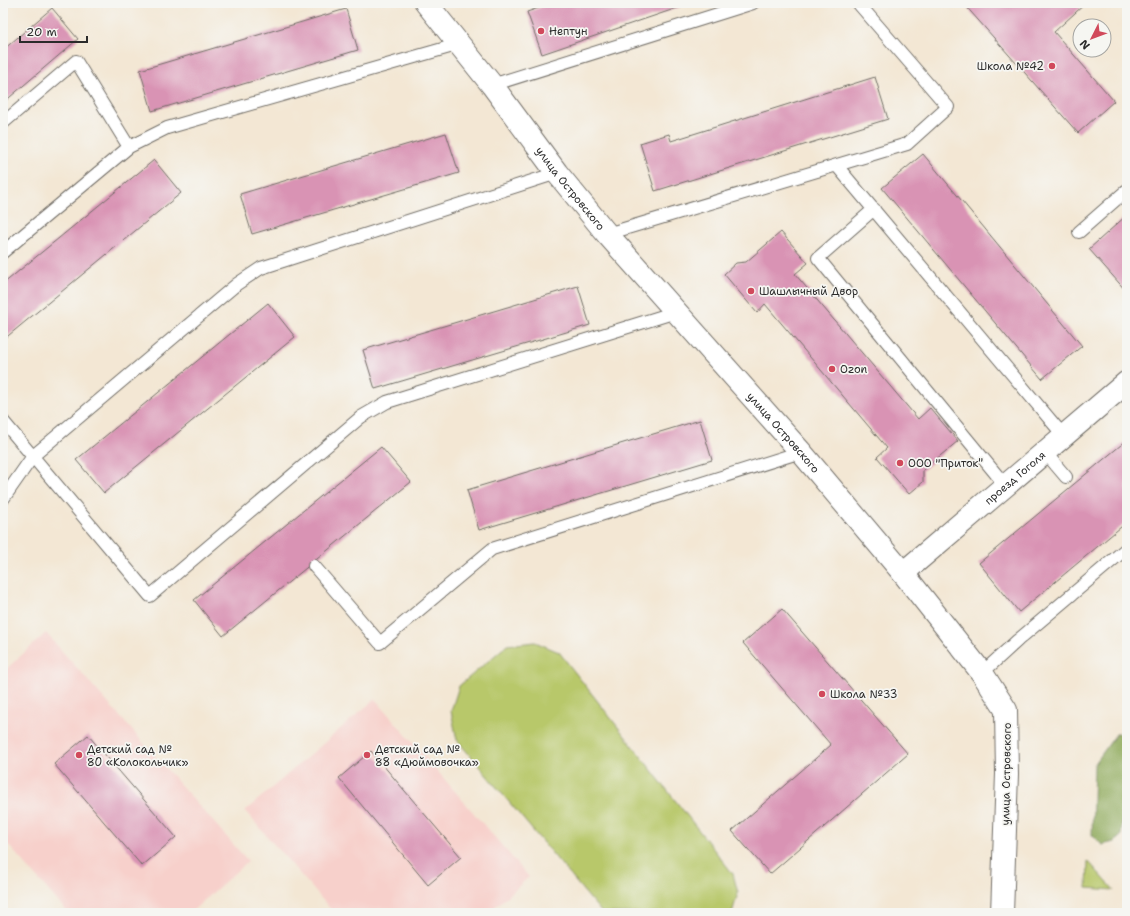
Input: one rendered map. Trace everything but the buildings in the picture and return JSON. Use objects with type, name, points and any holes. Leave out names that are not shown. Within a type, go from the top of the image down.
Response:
[{"type":"street","name":"улица Островского","points":[[426,3],[492,85],[556,173],[676,312],[801,452],[903,573],[982,673],[1006,710],[1007,774],[1002,913]]},
{"type":"street","name":"проезд Гоголя","points":[[903,573],[1044,451],[1127,382]]},
{"type":"lane","points":[[492,85],[752,3]]},
{"type":"lane","points":[[608,234],[907,144],[948,108],[858,3]]},
{"type":"lane","points":[[3,252],[129,147],[167,128],[460,44]]},
{"type":"lane","points":[[3,123],[76,61],[129,147]]},
{"type":"lane","points":[[837,166],[1063,436]]},
{"type":"lane","points":[[3,499],[33,456],[237,284],[262,268],[556,173]]},
{"type":"lane","points":[[1079,232],[1127,190]]},
{"type":"lane","points":[[874,209],[818,258],[1005,485]]},
{"type":"lane","points":[[3,422],[150,596],[361,417],[387,402],[676,312]]},
{"type":"lane","points":[[1044,451],[1066,477]]},
{"type":"lane","points":[[314,566],[380,643],[492,549],[801,452]]},
{"type":"lane","points":[[982,673],[1018,640],[1127,548]]},
{"type":"shaded area","name":"Детский сад № 80 «Колокольчик»","points":[[46,633],[248,861],[190,913],[68,913],[3,839],[3,672]]},
{"type":"shaded area","name":"Детский сад № 88 «Дюймовочка»","points":[[375,699],[529,877],[488,913],[334,913],[245,811]]},
{"type":"green space","points":[[535,642],[559,652],[733,874],[738,893],[732,913],[602,913],[457,740],[451,711],[459,686],[507,645]]},
{"type":"green space","points":[[1116,734],[1127,734],[1127,764],[1121,836],[1114,842],[1102,845],[1092,835],[1094,765]]},
{"type":"green space","points":[[1088,861],[1114,890],[1087,888]]},
{"type":"place","name":"Нептун","points":[[541,31]]},
{"type":"place","name":"Школа №42","points":[[1052,66]]},
{"type":"place","name":"Шашлычный Двор","points":[[751,291]]},
{"type":"place","name":"Ozon","points":[[832,369]]},
{"type":"place","name":"ООО \"Приток\"","points":[[900,463]]},
{"type":"place","name":"Школа №33","points":[[822,694]]},
{"type":"place","name":"Детский сад № 80 «Колокольчик»","points":[[79,755]]},
{"type":"place","name":"Детский сад № 88 «Дюймовочка»","points":[[367,755]]}]
